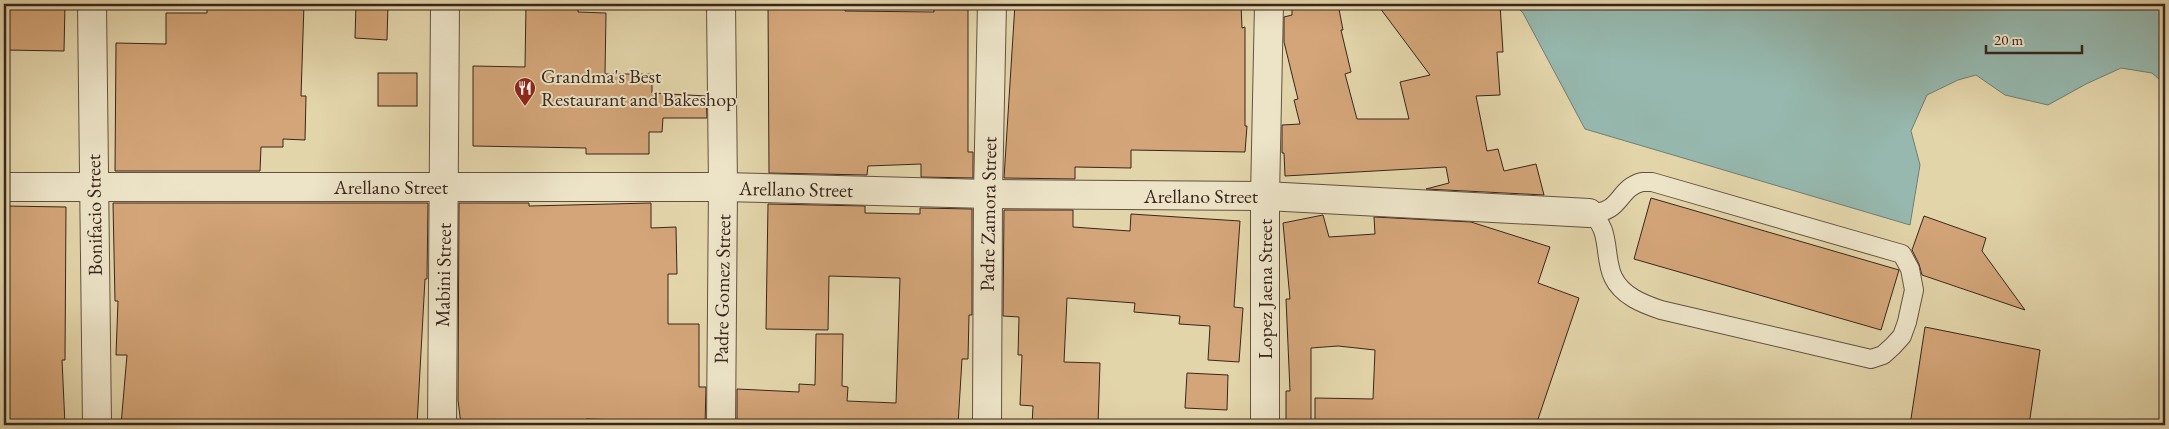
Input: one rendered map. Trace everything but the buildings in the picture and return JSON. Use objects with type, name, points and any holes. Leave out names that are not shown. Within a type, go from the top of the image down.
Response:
[{"type":"street","name":"Bonifacio Street","points":[[92,4],[97,425]]},
{"type":"street","name":"Mabini Street","points":[[442,425],[444,4]]},
{"type":"street","name":"Padre Gomez Street","points":[[720,425],[723,187],[721,4]]},
{"type":"street","name":"Padre Zamora Street","points":[[987,425],[988,194],[992,4]]},
{"type":"street","name":"Lopez Jaena Street","points":[[1265,425],[1265,196],[1269,4]]},
{"type":"street","name":"Arellano Street","points":[[4,187],[723,187],[988,194],[1265,196],[1588,213]]},
{"type":"lane","points":[[1652,182],[1902,254],[1910,268],[1914,290],[1902,336],[1883,355],[1871,359],[1648,305],[1631,298],[1613,277],[1602,227],[1597,218],[1588,213],[1601,214],[1617,203],[1633,184],[1652,182]]},
{"type":"water","points":[[1514,4],[2165,4],[2165,84],[2152,73],[2121,68],[2086,84],[2048,105],[2005,95],[1976,75],[1958,80],[1927,95],[1911,131],[1920,165],[1910,225],[1585,129],[1523,13]]},
{"type":"place","name":"Grandma's Best Restaurant and Bakeshop","points":[[525,107]]}]
